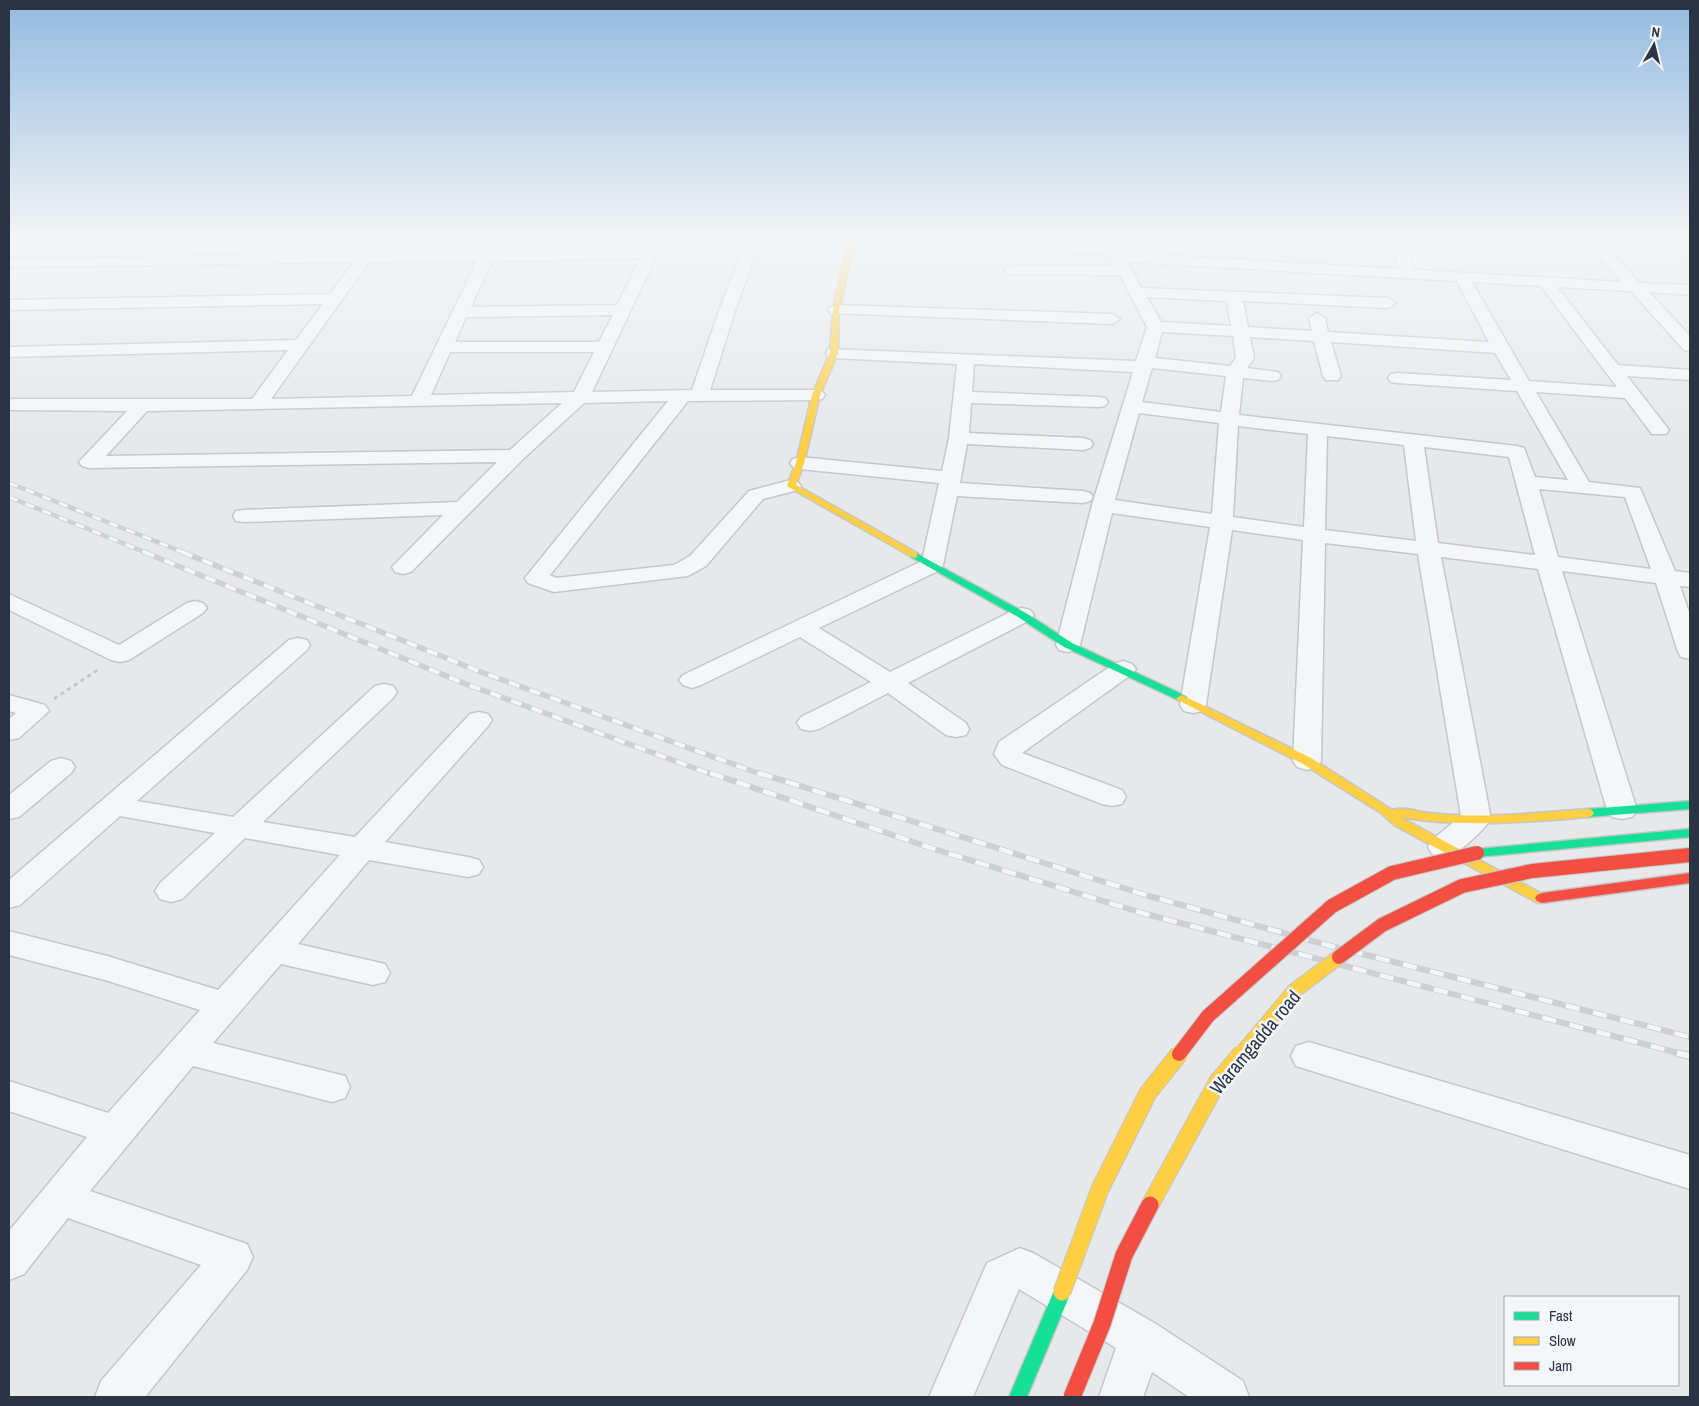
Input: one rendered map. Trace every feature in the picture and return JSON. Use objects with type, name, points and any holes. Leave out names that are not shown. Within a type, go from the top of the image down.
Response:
[{"type":"street","points":[[9,305],[30,305]]},
{"type":"street","points":[[258,403],[329,305]]},
{"type":"street","points":[[419,401],[464,305]]},
{"type":"street","points":[[403,567],[515,456],[581,396],[626,305]]},
{"type":"street","points":[[729,305],[692,394],[536,578],[554,585],[680,571],[698,561],[756,495],[791,486],[1022,615],[1068,645],[1123,669],[1307,760],[1385,810],[1398,822],[1538,898],[1690,878]]},
{"type":"street","points":[[791,486],[800,463],[816,395],[834,353],[837,305]]},
{"type":"street","points":[[1068,645],[1103,505],[1155,327],[1142,305]]},
{"type":"street","points":[[1193,705],[1222,522],[1229,419],[1235,372],[1245,358],[1236,305]]},
{"type":"street","points":[[1313,305],[1332,376]]},
{"type":"street","points":[[1389,305],[1421,367]]},
{"type":"street","points":[[1477,305],[1582,487]]},
{"type":"street","points":[[1562,305],[1659,430]]},
{"type":"street","points":[[1653,305],[1690,346]]},
{"type":"street","points":[[461,312],[624,310]]},
{"type":"street","points":[[836,310],[1112,320]]},
{"type":"street","points":[[1155,327],[1321,336],[1421,367],[1524,387],[1631,393]]},
{"type":"street","points":[[9,352],[301,345]]},
{"type":"street","points":[[444,347],[605,348]]},
{"type":"street","points":[[1397,378],[1421,367],[1501,348]]},
{"type":"street","points":[[834,353],[1144,365],[1272,376]]},
{"type":"street","points":[[932,565],[951,483],[959,438],[966,359]]},
{"type":"street","points":[[1613,370],[1690,375]]},
{"type":"street","points":[[9,405],[140,407],[692,394],[816,395]]},
{"type":"street","points":[[964,397],[1099,402]]},
{"type":"street","points":[[1131,406],[1517,452],[1622,810]]},
{"type":"street","points":[[140,407],[89,462],[515,456]]},
{"type":"street","points":[[1307,760],[1318,429]]},
{"type":"street","points":[[959,438],[1083,444]]},
{"type":"street","points":[[1413,440],[1428,548],[1476,819]]},
{"type":"street","points":[[800,463],[951,483],[1083,497]]},
{"type":"street","points":[[1527,482],[1633,492],[1666,577],[1690,652]]},
{"type":"street","points":[[1103,505],[1314,535],[1690,580]]},
{"type":"street","points":[[244,516],[463,508]]},
{"type":"street","points":[[692,680],[932,565]]},
{"type":"street","points":[[9,602],[120,655],[195,608]]},
{"type":"street","points":[[810,723],[1022,615]]},
{"type":"street","points":[[802,628],[890,683],[956,729]]},
{"type":"street","points":[[9,897],[298,645]]},
{"type":"street","points":[[1112,797],[1012,760],[1008,754],[1010,748],[1123,669]]},
{"type":"street","points":[[171,891],[384,692]]},
{"type":"street","points":[[9,702],[36,711]]},
{"type":"street","points":[[9,732],[36,711]]},
{"type":"street","points":[[9,1261],[62,1199],[115,1132],[225,1005],[362,849],[479,720]]},
{"type":"street","points":[[9,810],[61,767]]},
{"type":"street","points":[[1385,810],[1429,819],[1476,819],[1690,805]]},
{"type":"street","points":[[114,806],[468,866]]},
{"type":"street","points":[[1443,847],[1476,819]]},
{"type":"street","points":[[1018,1397],[1062,1292],[1100,1189],[1148,1093],[1208,1016],[1332,906],[1392,873],[1477,852],[1690,833]]},
{"type":"street","name":"Waramgadda road","points":[[1072,1397],[1102,1324],[1124,1255],[1170,1166],[1218,1081],[1294,991],[1382,925],[1462,886],[1532,871],[1690,855]]},
{"type":"street","points":[[9,943],[107,968],[225,1005]]},
{"type":"street","points":[[273,950],[373,973]]},
{"type":"street","points":[[186,1050],[332,1087]]},
{"type":"street","points":[[1309,1056],[1690,1172]]},
{"type":"street","points":[[9,1096],[115,1132]]},
{"type":"street","points":[[62,1199],[233,1257],[117,1397]]},
{"type":"street","points":[[951,1397],[1002,1277],[1020,1267],[1141,1339],[1227,1397]]},
{"type":"street","points":[[1121,1397],[1141,1339]]},
{"type":"path","points":[[36,711],[120,655]]},
{"type":"railway","points":[[9,483],[185,553]]},
{"type":"railway","points":[[9,497],[147,553]]},
{"type":"railway","points":[[144,552],[466,684],[713,775]]},
{"type":"railway","points":[[182,552],[481,672],[763,775]]},
{"type":"railway","points":[[710,773],[934,849],[1142,913],[1682,1054]]},
{"type":"railway","points":[[759,773],[1149,896],[1327,945],[1690,1037]]},
{"type":"railway","points":[[1677,1053],[1690,1056]]},
{"type":"traffic: fast","points":[[914,555],[1022,615],[1068,645],[1182,698]]},
{"type":"traffic: fast","points":[[1588,813],[1690,805]]},
{"type":"traffic: fast","points":[[1477,853],[1690,833]]},
{"type":"traffic: fast","points":[[1018,1397],[1062,1292]]},
{"type":"traffic: slow","points":[[837,305],[834,353],[816,395],[800,463],[791,486],[914,555]]},
{"type":"traffic: slow","points":[[1182,698],[1307,761],[1385,810],[1398,822],[1538,898],[1542,898]]},
{"type":"traffic: slow","points":[[1397,812],[1444,819],[1468,820],[1516,819],[1588,813]]},
{"type":"traffic: slow","points":[[1150,1205],[1218,1081],[1294,991],[1339,957]]},
{"type":"traffic: slow","points":[[1062,1292],[1100,1189],[1148,1093],[1179,1054]]},
{"type":"traffic: jam","points":[[1179,1054],[1208,1016],[1332,906],[1392,873],[1477,853]]},
{"type":"traffic: jam","points":[[1339,957],[1382,925],[1462,886],[1532,871],[1690,855]]},
{"type":"traffic: jam","points":[[1542,898],[1690,878]]},
{"type":"traffic: jam","points":[[1072,1397],[1102,1324],[1124,1255],[1150,1205]]}]
